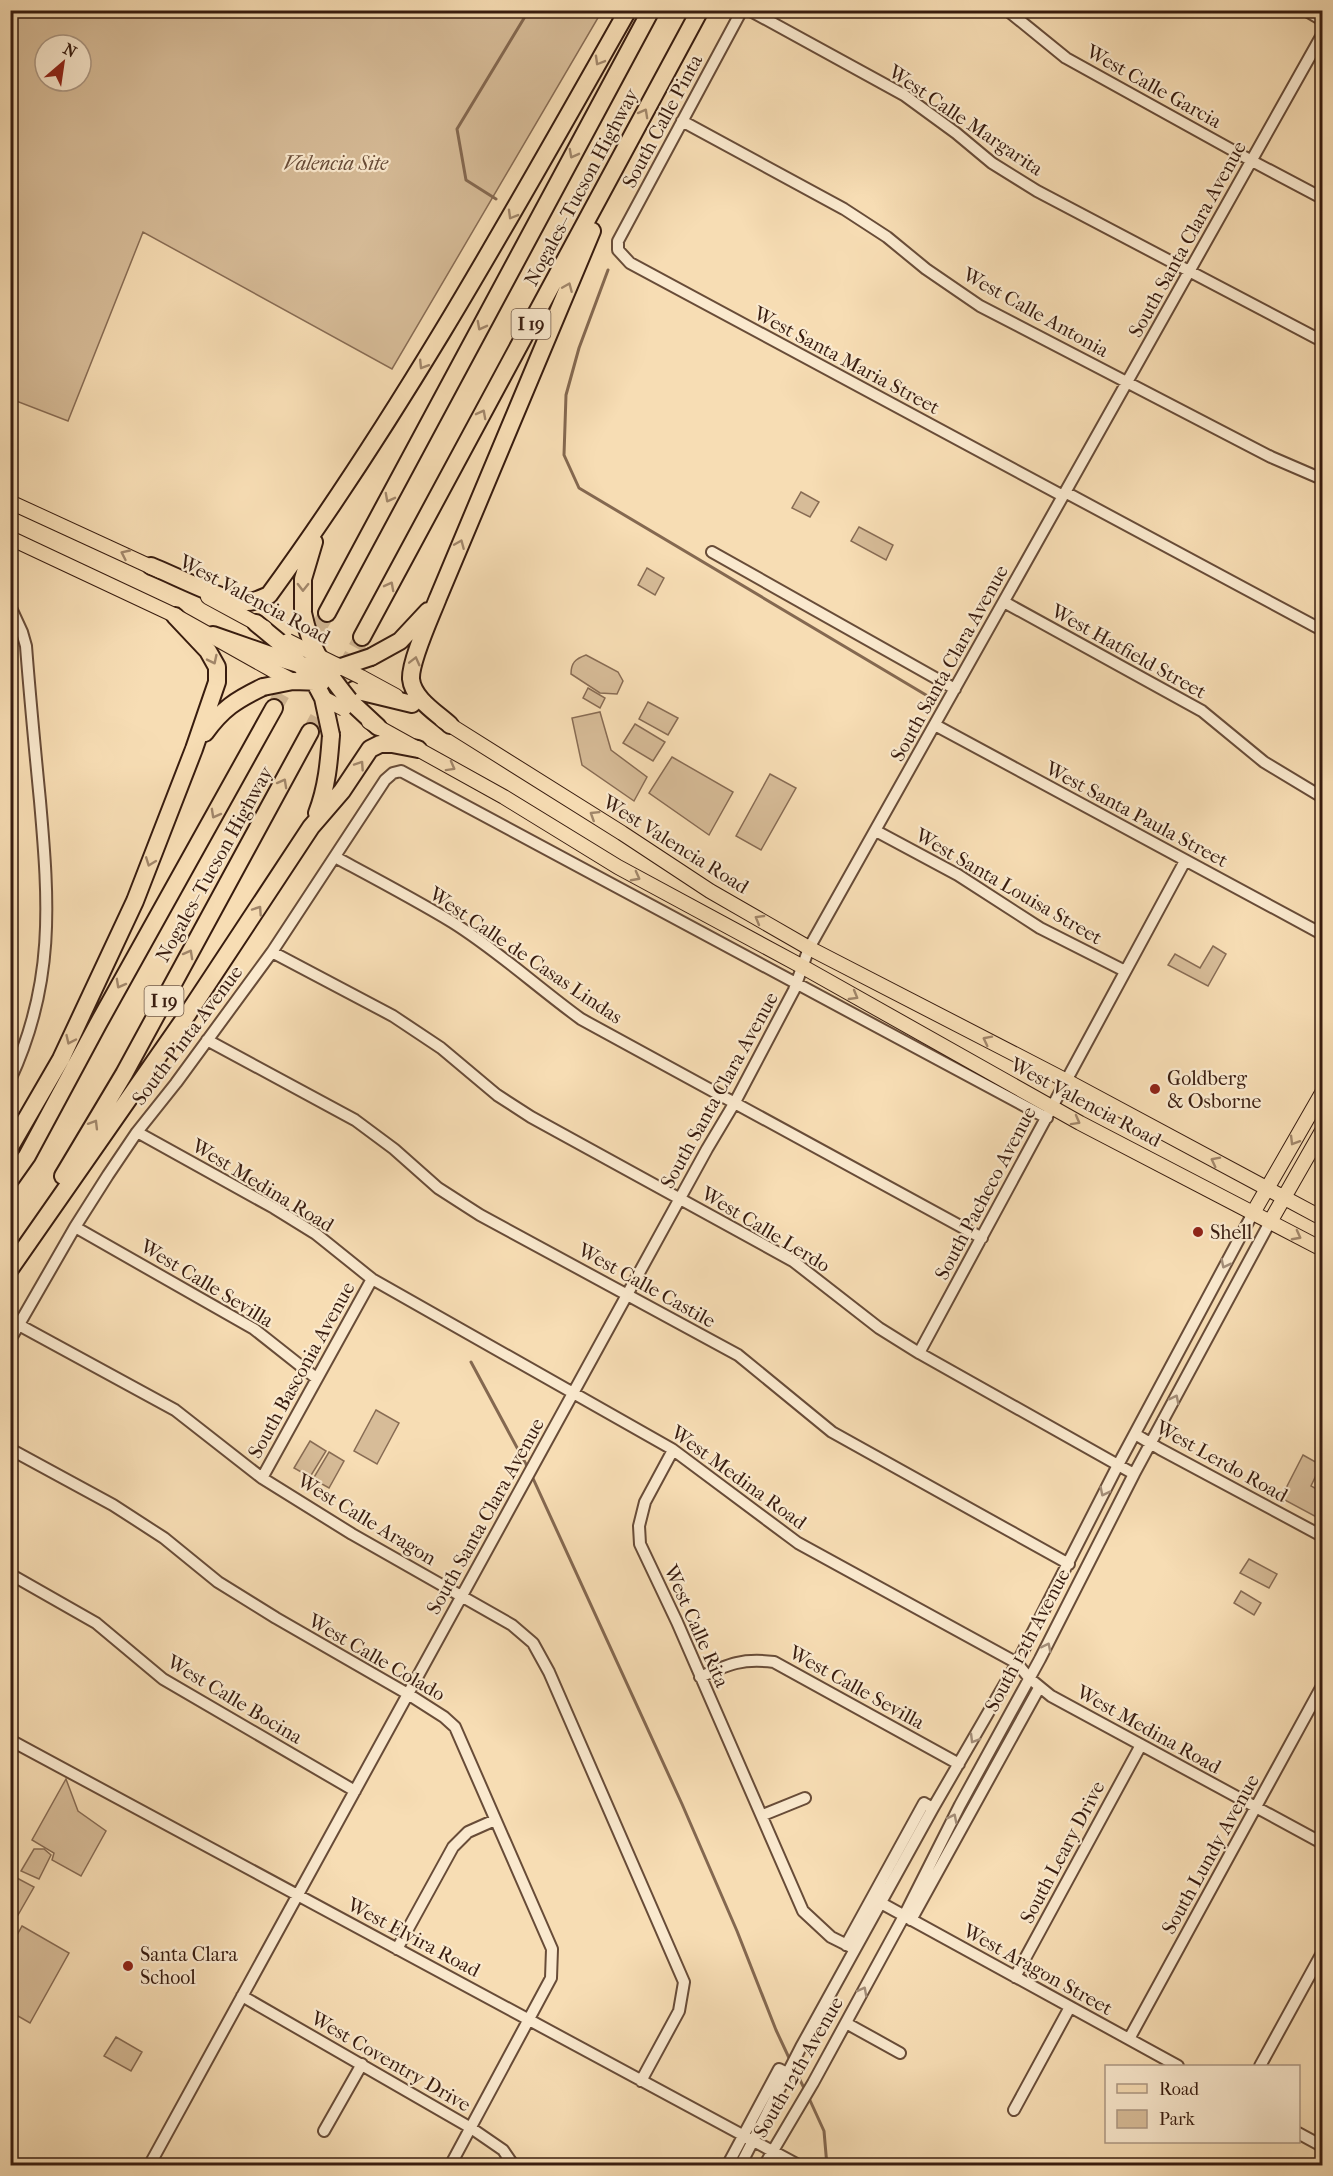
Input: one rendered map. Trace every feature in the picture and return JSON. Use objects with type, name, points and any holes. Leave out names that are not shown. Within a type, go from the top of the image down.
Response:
[{"type":"highway","points":[[151,566],[231,599],[248,602],[269,594],[322,521],[440,338],[628,10]]},
{"type":"highway","name":"Nogales–Tucson Highway","points":[[327,613],[651,10]]},
{"type":"highway","name":"Nogales–Tucson Highway","points":[[362,637],[700,10]]},
{"type":"highway","points":[[450,725],[423,701],[411,679],[416,657],[438,598],[629,141]]},
{"type":"highway","points":[[322,521],[307,559],[303,579],[303,613],[308,637],[320,661],[336,684],[352,694],[378,727]]},
{"type":"highway","points":[[302,665],[320,661],[341,667],[371,657],[400,641],[416,626],[438,598]]},
{"type":"highway","points":[[10,1147],[61,1059],[135,900],[194,749],[217,682],[217,666],[208,651],[175,616]]},
{"type":"highway","points":[[256,623],[281,654]]},
{"type":"highway","points":[[213,635],[281,654],[302,665],[323,698],[331,735],[329,769],[325,793],[311,827]]},
{"type":"highway","points":[[194,749],[216,717],[226,707],[263,687],[293,681],[336,684]]},
{"type":"highway","points":[[352,694],[412,704]]},
{"type":"highway","name":"Nogales–Tucson Highway","points":[[10,1180],[27,1156],[274,708]]},
{"type":"highway","name":"Nogales–Tucson Highway","points":[[10,1267],[124,1074],[310,732]]},
{"type":"highway","points":[[10,1267],[187,1016],[311,827],[342,791],[370,749],[380,744],[393,744],[418,749]]},
{"type":"main road","name":"West Valencia Road","points":[[10,502],[151,566],[256,623]]},
{"type":"main road","points":[[10,538],[213,635]]},
{"type":"main road","name":"West Valencia Road","points":[[281,654],[320,661]]},
{"type":"main road","points":[[281,654],[293,681],[323,698],[352,694]]},
{"type":"main road","name":"West Valencia Road","points":[[341,667],[352,694]]},
{"type":"main road","name":"West Valencia Road","points":[[412,704],[450,725],[710,891],[809,948],[1065,1080],[1323,1218]]},
{"type":"main road","name":"West Valencia Road","points":[[378,727],[504,797],[618,867],[803,967],[1049,1112],[1323,1249]]},
{"type":"main road","name":"South 12th Avenue","points":[[1253,1213],[1323,1094]]},
{"type":"main road","name":"South 12th Avenue","points":[[1270,1222],[1323,1131]]},
{"type":"street","name":"South Calle Pinta","points":[[618,250],[618,241],[742,10]]},
{"type":"street","name":"West Calle Margarita","points":[[749,10],[904,95],[992,163],[1037,191],[1323,341]]},
{"type":"street","name":"West Calle Garcia","points":[[1007,10],[1066,58],[1251,161],[1323,198]]},
{"type":"street","points":[[1305,10],[1323,20]]},
{"type":"street","name":"South Santa Clara Avenue","points":[[149,2166],[627,1294],[735,1102],[797,984],[809,948],[1323,35]]},
{"type":"street","name":"West Calle Antonia","points":[[682,121],[844,209],[887,237],[926,269],[980,306],[1271,457],[1323,479]]},
{"type":"street","name":"West Santa Maria Street","points":[[618,250],[630,262],[1323,630]]},
{"type":"street","points":[[712,552],[955,689]]},
{"type":"street","name":"West Hatfield Street","points":[[1004,602],[1202,711],[1264,762],[1323,797]]},
{"type":"street","points":[[10,606],[26,646],[47,885],[47,941],[40,995],[24,1047],[10,1080]]},
{"type":"street","name":"West Santa Paula Street","points":[[935,725],[1323,934]]},
{"type":"street","name":"South Pinta Avenue","points":[[10,1340],[75,1227],[137,1132],[272,952],[385,780],[393,773],[401,771],[410,775]]},
{"type":"street","name":"West Valencia Road","points":[[410,775],[797,984],[1049,1112]]},
{"type":"street","name":"West Santa Louisa Street","points":[[876,831],[958,875],[1040,928],[1125,971]]},
{"type":"street","name":"West Calle de Casas Lindas","points":[[335,857],[452,922],[494,951],[581,1019],[982,1238]]},
{"type":"street","name":"South Pacheco Avenue","points":[[919,1353],[1185,861]]},
{"type":"street","name":"West Calle Lerdo","points":[[272,952],[393,1016],[441,1048],[497,1095],[531,1117],[793,1261],[879,1328],[919,1353],[1134,1474]]},
{"type":"street","name":"West Calle Castile","points":[[207,1040],[355,1120],[394,1149],[438,1188],[480,1215],[738,1355],[832,1432],[1069,1564]]},
{"type":"street","name":"West Medina Road","points":[[137,1132],[316,1234],[372,1280],[673,1450],[798,1543],[1017,1663],[1039,1688],[1323,1843]]},
{"type":"street","name":"South 12th Avenue","points":[[850,1947],[881,1903],[1017,1663],[1118,1465],[1253,1213]]},
{"type":"street","name":"South 12th Avenue","points":[[908,1918],[960,1805],[1040,1659],[1134,1474],[1270,1222]]},
{"type":"street","name":"West Calle Sevilla","points":[[75,1227],[254,1329],[316,1378]]},
{"type":"street","name":"South Basconia Avenue","points":[[262,1478],[372,1280]]},
{"type":"street","name":"West Calle Aragon","points":[[19,1325],[175,1410],[262,1478],[512,1625],[533,1643],[549,1672],[684,1982],[679,2011],[641,2081]]},
{"type":"street","name":"West Lerdo Road","points":[[1135,1434],[1323,1536]]},
{"type":"street","name":"West Calle Colado","points":[[10,1449],[113,1505],[164,1538],[218,1582],[408,1694],[444,1717],[455,1727],[552,1949],[551,1978],[529,2020]]},
{"type":"street","name":"West Calle Rita","points":[[673,1450],[645,1502],[639,1526],[640,1544],[763,1815],[803,1911],[831,1937],[850,1947]]},
{"type":"street","name":"West Calle Bocina","points":[[10,1574],[96,1623],[163,1679],[355,1791]]},
{"type":"street","name":"West Calle Sevilla","points":[[700,1677],[732,1663],[757,1660],[774,1662],[959,1764]]},
{"type":"street","name":"South Lundy Avenue","points":[[1128,2039],[1323,1686]]},
{"type":"street","name":"South 12th Avenue","points":[[764,2166],[1039,1688]]},
{"type":"street","name":"West Elvira Road","points":[[10,1740],[800,2166]]},
{"type":"street","name":"South Leary Drive","points":[[1015,1977],[1141,1745]]},
{"type":"street","points":[[763,1815],[805,1798]]},
{"type":"street","name":"South 12th Avenue","points":[[740,2166],[748,2137],[779,2069],[787,2073],[924,1803],[933,1808]]},
{"type":"street","points":[[397,1949],[453,1847],[468,1832],[495,1820]]},
{"type":"street","name":"West Aragon Street","points":[[881,1903],[1174,2065]]},
{"type":"street","points":[[1261,2065],[1323,1953]]},
{"type":"street","name":"West Coventry Drive","points":[[242,1996],[471,2128],[503,2150],[514,2166]]},
{"type":"street","points":[[1014,2110],[1070,2007]]},
{"type":"street","points":[[450,2166],[529,2020]]},
{"type":"street","points":[[846,2023],[900,2053]]},
{"type":"street","points":[[324,2131],[362,2064]]},
{"type":"street","points":[[1300,2134],[1323,2146]]},
{"type":"street","name":"South 12th Avenue","points":[[727,2166],[748,2137]]},
{"type":"green space","name":"Valencia Site","points":[[11,10],[602,11],[392,369],[143,232],[68,421],[11,399]]},
{"type":"green space","points":[[801,492],[819,502],[810,517],[792,508]]},
{"type":"green space","points":[[859,527],[893,545],[886,560],[851,541]]},
{"type":"green space","points":[[647,568],[664,578],[655,595],[638,585]]},
{"type":"green space","points":[[586,655],[618,672],[623,681],[617,694],[600,693],[571,674],[574,662]]},
{"type":"green space","points":[[588,688],[605,698],[600,708],[583,698]]},
{"type":"green space","points":[[648,702],[678,718],[668,735],[639,719]]},
{"type":"green space","points":[[600,712],[611,750],[647,777],[634,801],[582,765],[572,718]]},
{"type":"green space","points":[[635,724],[665,742],[653,761],[623,743]]},
{"type":"green space","points":[[672,757],[733,792],[709,835],[649,793]]},
{"type":"green space","points":[[770,774],[796,788],[761,850],[736,836]]},
{"type":"green space","points":[[1213,946],[1226,954],[1208,986],[1168,965],[1175,954],[1200,968]]},
{"type":"green space","points":[[376,1410],[399,1423],[377,1464],[354,1451]]},
{"type":"green space","points":[[310,1441],[326,1451],[310,1477],[294,1468]]},
{"type":"green space","points":[[329,1452],[344,1461],[329,1488],[313,1479]]},
{"type":"green space","points":[[1303,1455],[1321,1465],[1311,1486],[1322,1492],[1322,1520],[1281,1498]]},
{"type":"green space","points":[[1249,1559],[1277,1574],[1269,1588],[1240,1573]]},
{"type":"green space","points":[[1241,1591],[1261,1603],[1254,1615],[1234,1603]]},
{"type":"green space","points":[[66,1779],[78,1811],[106,1831],[81,1876],[52,1860],[54,1853],[32,1840]]},
{"type":"green space","points":[[34,1849],[44,1849],[51,1855],[39,1879],[21,1871]]},
{"type":"green space","points":[[15,1877],[34,1887],[18,1915],[11,1911],[11,1886]]},
{"type":"green space","points":[[22,1926],[69,1953],[30,2023],[11,2012],[11,1946]]},
{"type":"green space","points":[[116,2037],[142,2052],[131,2071],[104,2056]]},
{"type":"waterway","points":[[496,199],[466,180],[457,129],[529,10]]},
{"type":"waterway","points":[[608,270],[579,348],[566,395],[564,455],[579,488],[926,695]]},
{"type":"waterway","points":[[471,1362],[528,1468]]},
{"type":"waterway","points":[[531,1474],[682,1804],[790,2060]]},
{"type":"waterway","points":[[793,2066],[805,2090]]},
{"type":"waterway","points":[[808,2096],[824,2131],[827,2166]]},
{"type":"tunnel","points":[[305,651],[327,613]]},
{"type":"tunnel","points":[[310,732],[362,637]]},
{"type":"tunnel","points":[[274,708],[293,674]]},
{"type":"place","name":"Goldberg & Osborne","points":[[1155,1089]]},
{"type":"place","name":"Shell","points":[[1198,1232]]},
{"type":"place","name":"Santa Clara School","points":[[128,1966]]}]
